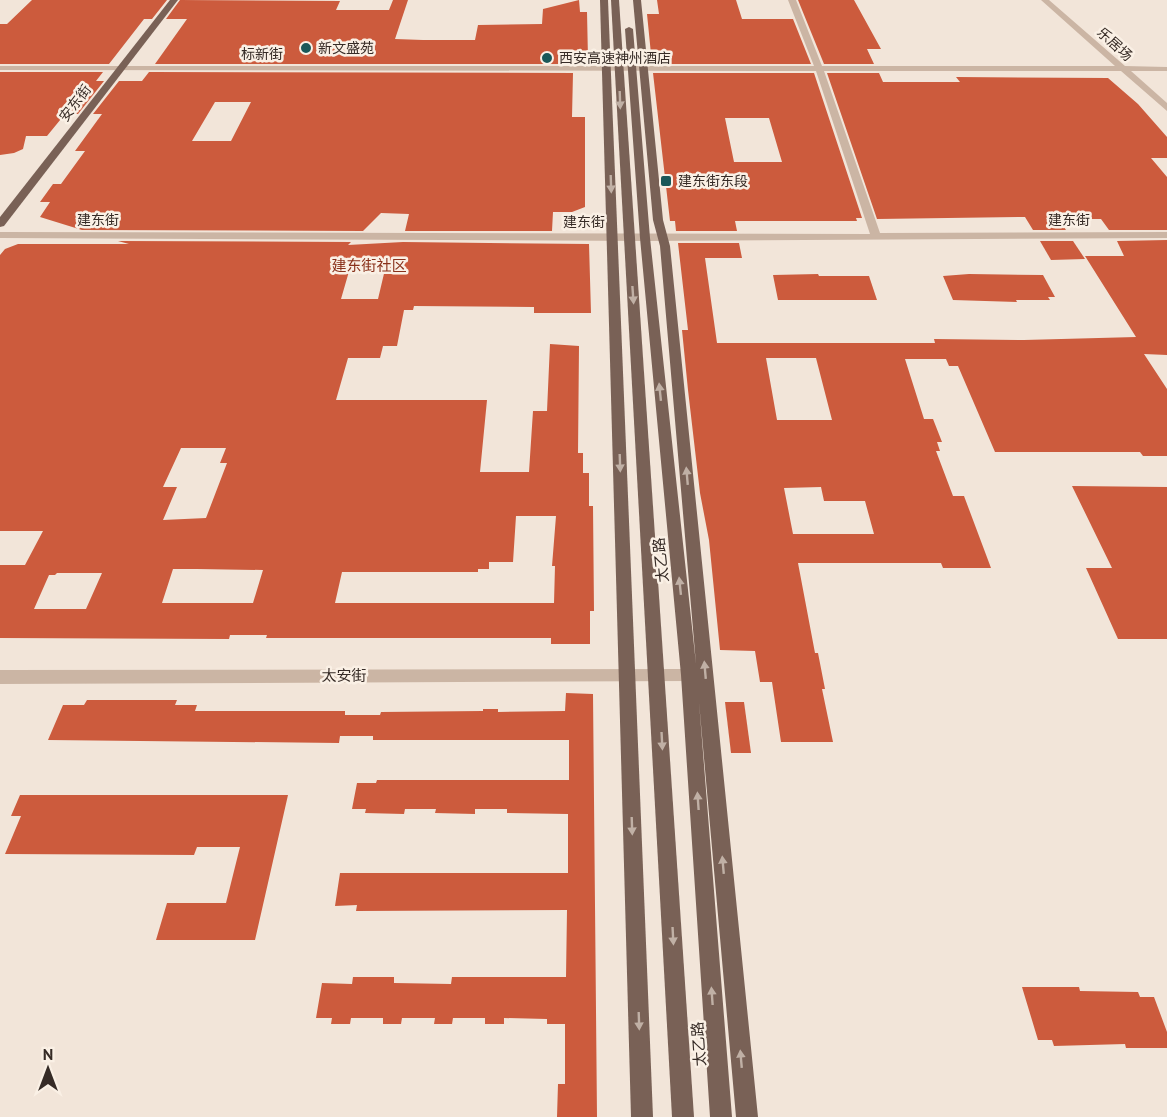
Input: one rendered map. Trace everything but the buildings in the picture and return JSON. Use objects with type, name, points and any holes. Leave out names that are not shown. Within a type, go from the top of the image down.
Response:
[{"type":"main road","name":"安东街","points":[[0,224],[174,0]]},
{"type":"main road","points":[[604,0],[625,67],[663,237],[747,1117]]},
{"type":"main road","name":"太乙路","points":[[615,0],[625,67],[637,238],[658,675],[683,1117]]},
{"type":"main road","name":"太乙路","points":[[625,67],[627,0]]},
{"type":"main road","points":[[637,0],[625,67],[612,237],[642,1117]]},
{"type":"main road","name":"太乙路","points":[[637,238],[689,675],[721,1117]]},
{"type":"street","points":[[792,0],[819,68],[876,236]]},
{"type":"street","name":"乐居场","points":[[1045,0],[1167,108]]},
{"type":"street","name":"标新街","points":[[0,68],[1167,69]]},
{"type":"street","name":"建东街","points":[[0,235],[637,238],[1167,235]]},
{"type":"street","name":"太安街","points":[[0,677],[689,675]]},
{"type":"place","name":"新文盛苑","points":[[306,48]]},
{"type":"place","name":"西安高速神州酒店","points":[[547,58]]},
{"type":"place","name":"建东街东段","points":[[666,181]]},
{"type":"district","name":"建东街社区","points":[[369,266]]}]
